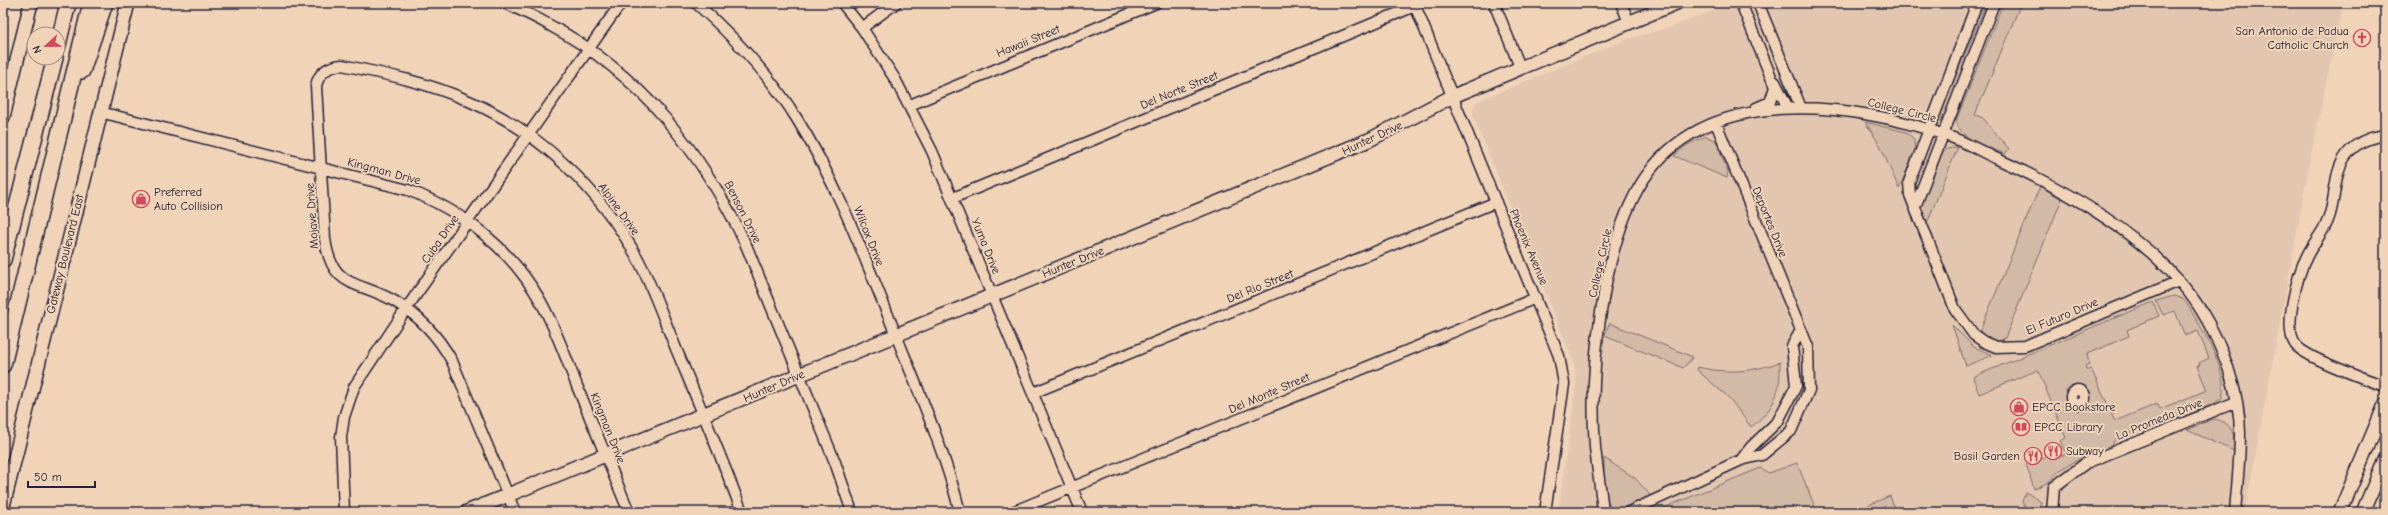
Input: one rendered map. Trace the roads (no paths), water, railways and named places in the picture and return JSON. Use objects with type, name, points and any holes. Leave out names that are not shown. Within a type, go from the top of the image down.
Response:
[{"type":"highway","points":[[62,26],[64,3]]},
{"type":"highway","points":[[63,26],[68,3]]},
{"type":"highway","points":[[3,365],[91,3]]},
{"type":"highway","points":[[62,120],[89,54],[105,3]]},
{"type":"highway","points":[[3,260],[53,66]]},
{"type":"main road","points":[[3,117],[31,3]]},
{"type":"main road","name":"Gateway Boulevard East","points":[[3,506],[128,3]]},
{"type":"main road","name":"Hunter Drive","points":[[467,512],[1370,140],[1451,97],[1676,3]]},
{"type":"main road","points":[[2340,512],[2385,405]]},
{"type":"main road","points":[[2363,512],[2385,460]]},
{"type":"street","name":"Benson Drive","points":[[505,3],[552,26],[589,50],[615,70],[665,118],[712,180],[746,245],[835,462],[852,512]]},
{"type":"street","name":"Cuba Drive","points":[[344,512],[341,437],[349,400],[363,371],[621,3]]},
{"type":"street","name":"Wilcox Drive","points":[[696,3],[748,54],[797,118],[831,180],[933,424],[960,512]]},
{"type":"street","name":"Yuma Drive","points":[[842,3],[862,28],[910,105],[953,198],[1082,512]]},
{"type":"street","points":[[862,28],[896,3]]},
{"type":"street","name":"Hawaii Street","points":[[910,105],[1156,3]]},
{"type":"street","points":[[1494,3],[1520,67]]},
{"type":"street","points":[[1621,3],[1629,22]]},
{"type":"street","points":[[1741,3],[1772,76],[1788,108]]},
{"type":"street","points":[[1758,3],[1801,108]]},
{"type":"street","name":"El Futuro Drive","points":[[1977,3],[1909,182],[1910,195],[1955,309],[1974,335],[1984,342],[1996,347],[2025,346],[2179,281]]},
{"type":"street","points":[[1915,208],[1994,3]]},
{"type":"street","name":"Phoenix Avenue","points":[[1414,4],[1451,97],[1559,356],[1564,384],[1546,512]]},
{"type":"street","name":"Del Norte Street","points":[[953,198],[1414,4]]},
{"type":"street","name":"Alpine Drive","points":[[333,66],[342,65],[366,70],[438,89],[470,101],[529,136],[571,170],[599,200],[620,229],[647,278],[704,414],[742,512]]},
{"type":"street","name":"Mojave Drive","points":[[333,66],[320,75],[316,86],[326,239],[330,262],[345,280],[381,294],[406,309],[436,335],[452,361],[515,512]]},
{"type":"street","points":[[1745,113],[1770,102],[1775,87],[1772,76]]},
{"type":"street","name":"College Circle","points":[[1603,512],[1595,444],[1596,364],[1605,298],[1617,244],[1634,196],[1646,176],[1674,145],[1716,123],[1745,113],[1788,108],[1870,114],[1944,134],[2040,178],[2093,209],[2160,260],[2179,281],[2200,309],[2217,340],[2229,370],[2236,402],[2240,432],[2235,512]]},
{"type":"street","name":"Kingman Drive","points":[[100,112],[408,190],[428,197],[468,222],[502,250],[533,288],[548,316],[629,512]]},
{"type":"street","name":"Deportes Drive","points":[[1629,512],[1741,460],[1762,455],[1791,430],[1809,390],[1808,347],[1800,332],[1716,123]]},
{"type":"street","points":[[2385,135],[2366,140],[2357,145],[2341,162],[2337,172],[2328,220],[2311,247],[2300,273],[2291,326],[2292,340],[2304,353],[2385,386]]},
{"type":"street","name":"Del Rio Street","points":[[1033,393],[1496,202]]},
{"type":"street","name":"Del Monte Street","points":[[1012,512],[1536,298]]},
{"type":"street","name":"Deportes Drive","points":[[1741,460],[1751,447],[1778,421],[1796,386],[1792,346],[1800,332]]},
{"type":"street","name":"La Promeda Drive","points":[[2052,512],[2054,488],[2086,463],[2236,402]]},
{"type":"place","name":"San Antonio de Padua Catholic Church","points":[[2362,38]]},
{"type":"place","name":"Preferred Auto Collision","points":[[141,199]]},
{"type":"place","name":"EPCC Bookstore","points":[[2019,407]]},
{"type":"place","name":"EPCC Library","points":[[2021,427]]},
{"type":"place","name":"Subway","points":[[2053,451]]},
{"type":"place","name":"Basil Garden","points":[[2033,456]]}]
